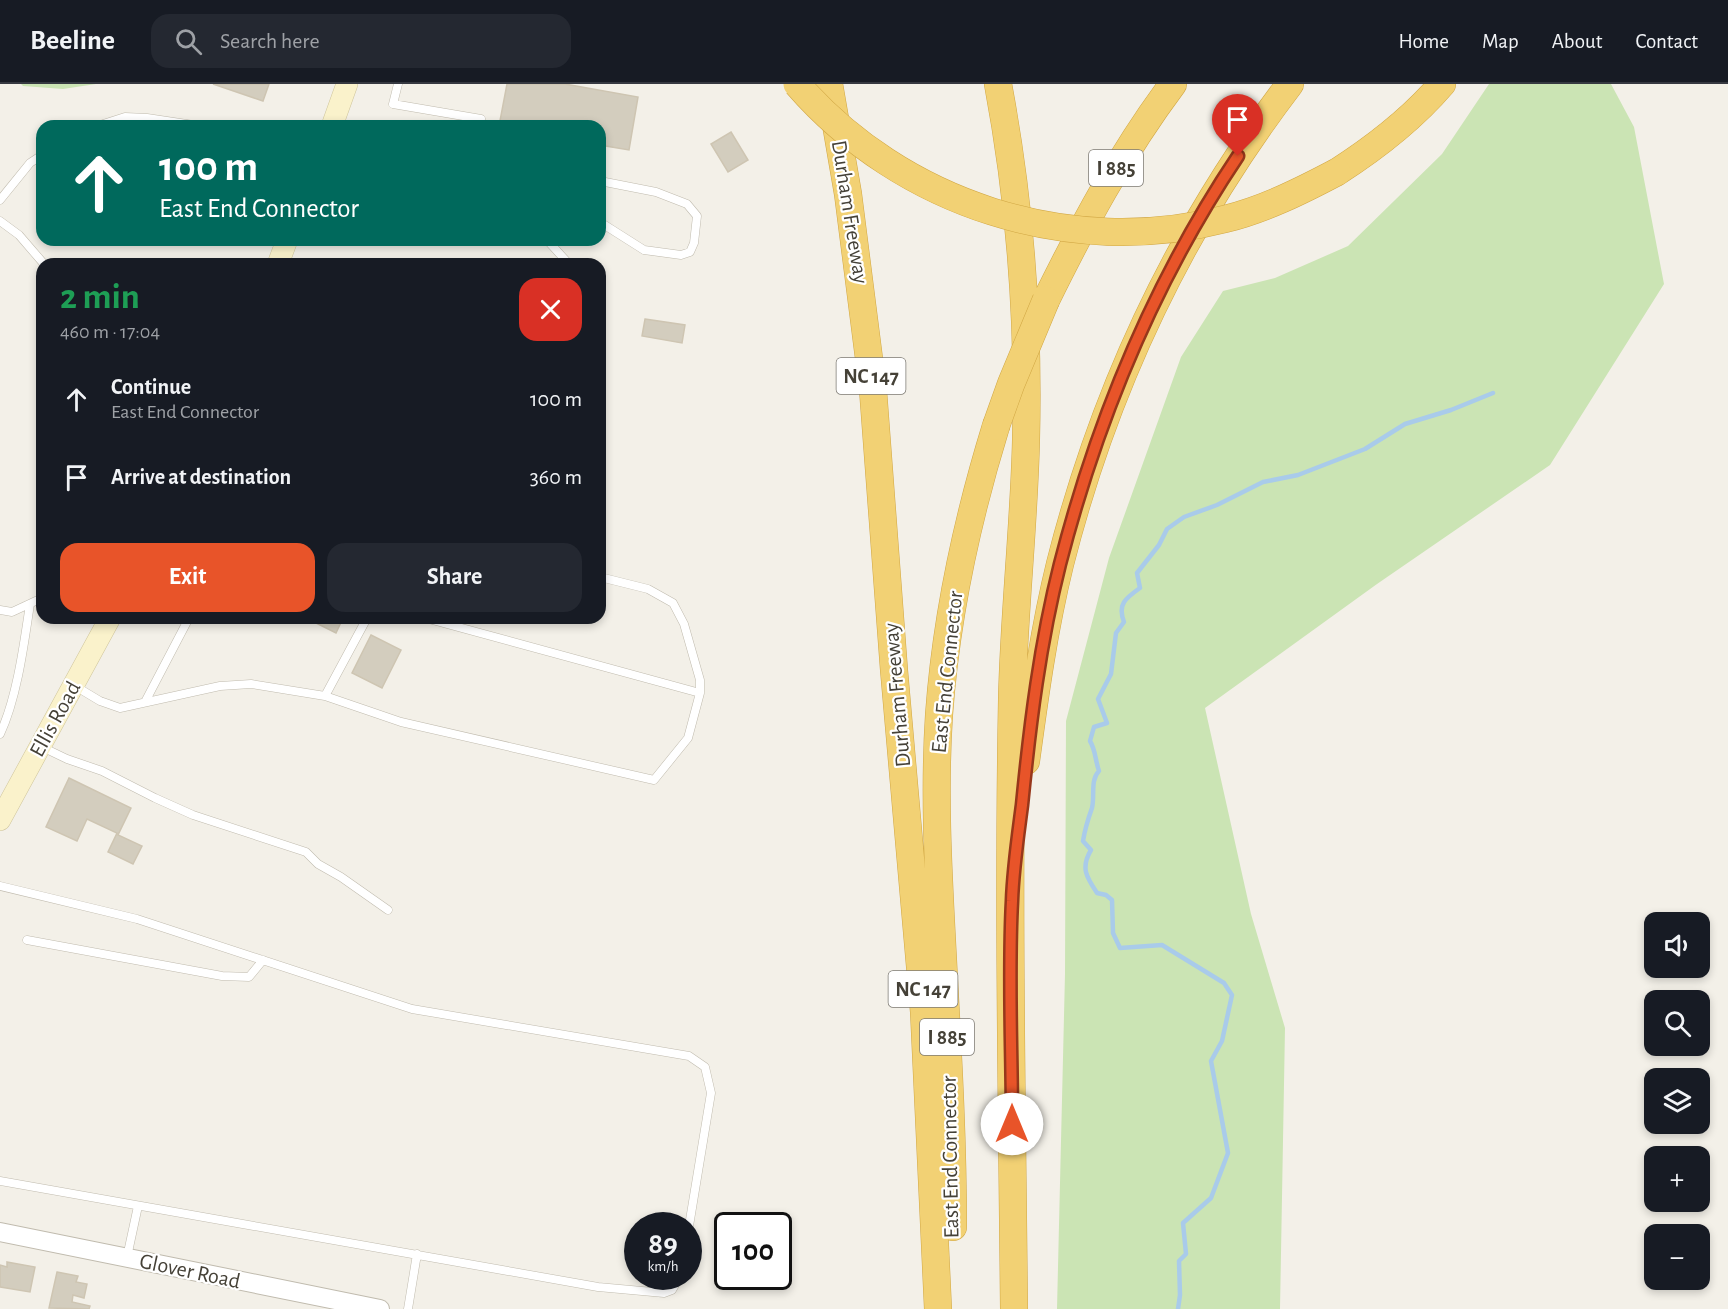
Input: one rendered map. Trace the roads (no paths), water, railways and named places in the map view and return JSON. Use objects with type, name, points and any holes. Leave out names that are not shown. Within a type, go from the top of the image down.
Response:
[{"type":"highway","points":[[797,84],[832,122],[879,158],[934,190],[1018,220],[1048,226],[1117,232],[1165,230],[1196,225],[1254,210],[1291,196],[1337,172],[1387,138],[1431,98],[1442,84]]},
{"type":"highway","name":"Durham Freeway","points":[[829,84],[848,194],[873,390],[892,647],[924,1012],[938,1309]]},
{"type":"highway","points":[[998,84],[1013,179],[1020,244],[1026,376],[1025,452],[1012,699],[1014,1309]]},
{"type":"highway","name":"East End Connector","points":[[952,1309],[952,1142],[937,822],[939,715],[944,664],[959,567],[975,497],[996,426],[1046,300],[1113,171],[1173,84]]},
{"type":"highway","points":[[1012,900],[1031,725],[1049,614],[1073,518],[1103,424],[1138,338],[1179,254],[1225,175],[1290,84]]},
{"type":"main road","points":[[334,120],[347,84]]},
{"type":"main road","name":"Ellis Road","points":[[0,820],[107,624]]},
{"type":"street","name":"Glover Road","points":[[0,1232],[380,1309]]},
{"type":"lane","points":[[398,84],[393,104],[481,118]]},
{"type":"lane","points":[[116,120],[125,117],[160,120]]},
{"type":"lane","points":[[0,200],[30,163],[36,159]]},
{"type":"lane","points":[[606,183],[656,192],[687,204],[697,216],[694,243],[690,252],[681,255],[644,250],[606,226]]},
{"type":"lane","points":[[0,221],[19,235],[39,258]]},
{"type":"lane","points":[[552,246],[564,258]]},
{"type":"lane","points":[[73,685],[100,701],[120,708],[220,686],[251,684],[325,696],[401,722],[654,780],[688,738],[700,693],[700,680],[684,624],[673,603],[648,589],[606,579]]},
{"type":"lane","points":[[0,610],[12,612],[36,601]]},
{"type":"lane","points":[[0,735],[19,668],[30,604]]},
{"type":"lane","points":[[145,702],[186,624]]},
{"type":"lane","points":[[325,696],[364,624]]},
{"type":"lane","points":[[446,624],[700,693]]},
{"type":"lane","points":[[40,746],[67,759],[102,771],[193,815],[306,852],[318,864],[388,910]]},
{"type":"lane","points":[[0,886],[137,919],[412,1009],[689,1056],[705,1067],[711,1093],[691,1212]]},
{"type":"lane","points":[[27,940],[222,976],[249,977],[263,960]]},
{"type":"lane","points":[[0,1181],[598,1287],[624,1289]]},
{"type":"lane","points":[[127,1258],[138,1206]]},
{"type":"lane","points":[[408,1309],[417,1254]]},
{"type":"lane","points":[[631,1290],[664,1293],[672,1290]]},
{"type":"waterway","points":[[1178,1309],[1179,1261],[1186,1254],[1183,1223],[1211,1198],[1228,1153],[1211,1061],[1222,1041],[1232,995],[1224,983],[1162,945],[1120,948],[1113,933],[1112,900],[1106,895],[1097,893],[1086,873],[1086,862],[1091,850],[1083,841],[1093,803],[1094,783],[1099,771],[1090,741],[1094,727],[1107,723],[1098,699],[1111,674],[1116,633],[1124,622],[1122,606],[1127,598],[1140,588],[1137,573],[1159,545],[1167,529],[1184,517],[1217,505],[1263,482],[1298,475],[1365,449],[1405,424],[1451,410],[1493,393]]}]
